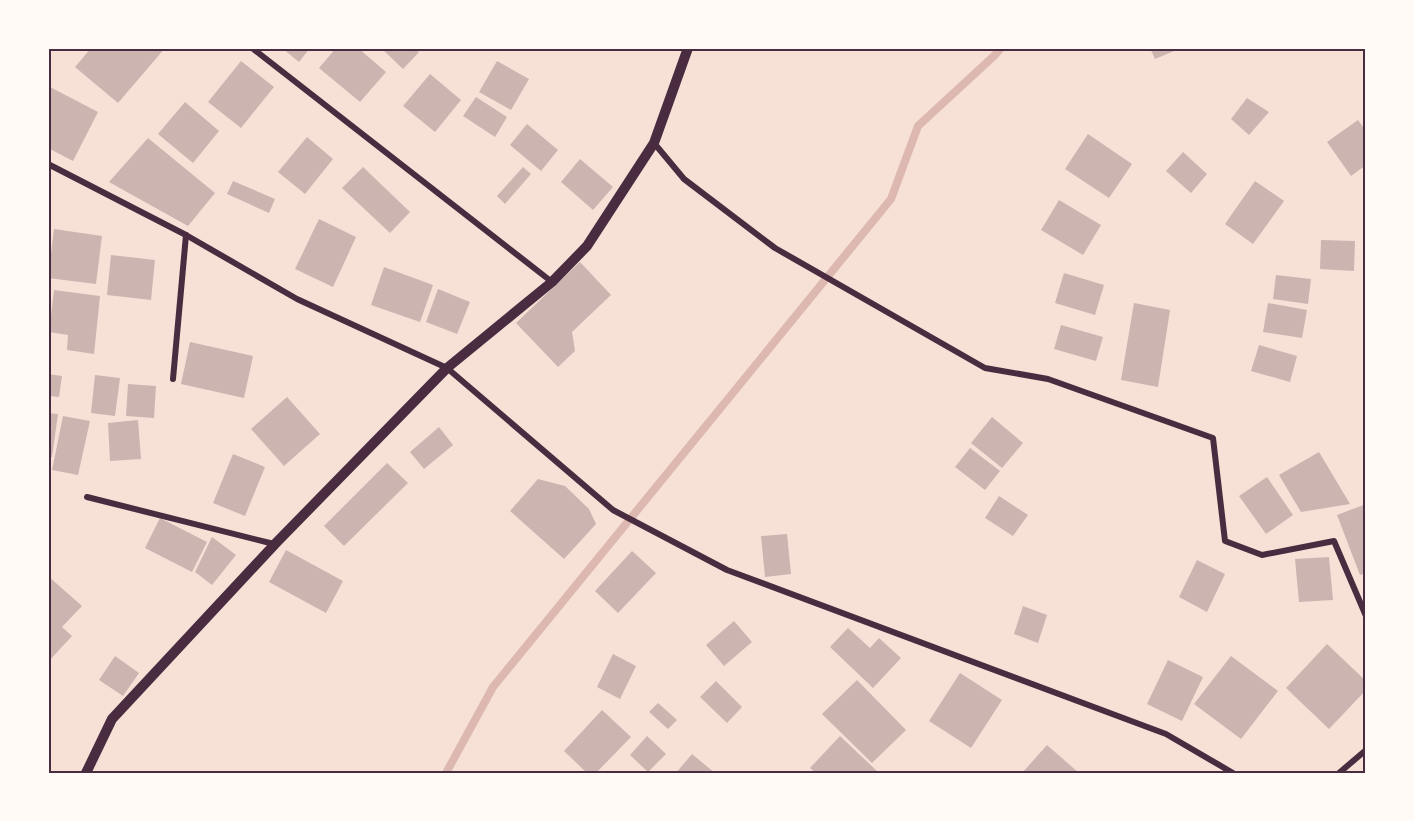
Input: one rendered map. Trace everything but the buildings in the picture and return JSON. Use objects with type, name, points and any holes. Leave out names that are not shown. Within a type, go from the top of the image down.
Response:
[{"type":"street","points":[[252,48],[552,282]]},
{"type":"street","points":[[86,773],[112,719],[275,544],[447,368],[552,282],[587,246],[654,143],[688,48]]},
{"type":"street","points":[[654,143],[684,179],[775,248],[985,368],[1048,379],[1213,438],[1225,541],[1262,555],[1334,542],[1366,616]]},
{"type":"street","points":[[48,169],[48,164],[186,235],[297,299],[447,368],[613,510],[727,570],[1166,734],[1233,773]]},
{"type":"street","points":[[173,378],[186,235]]},
{"type":"street","points":[[87,497],[275,544]]},
{"type":"street","points":[[1339,773],[1366,750]]},
{"type":"waterway","points":[[446,773],[493,687],[891,199],[918,126],[1001,48]]}]
